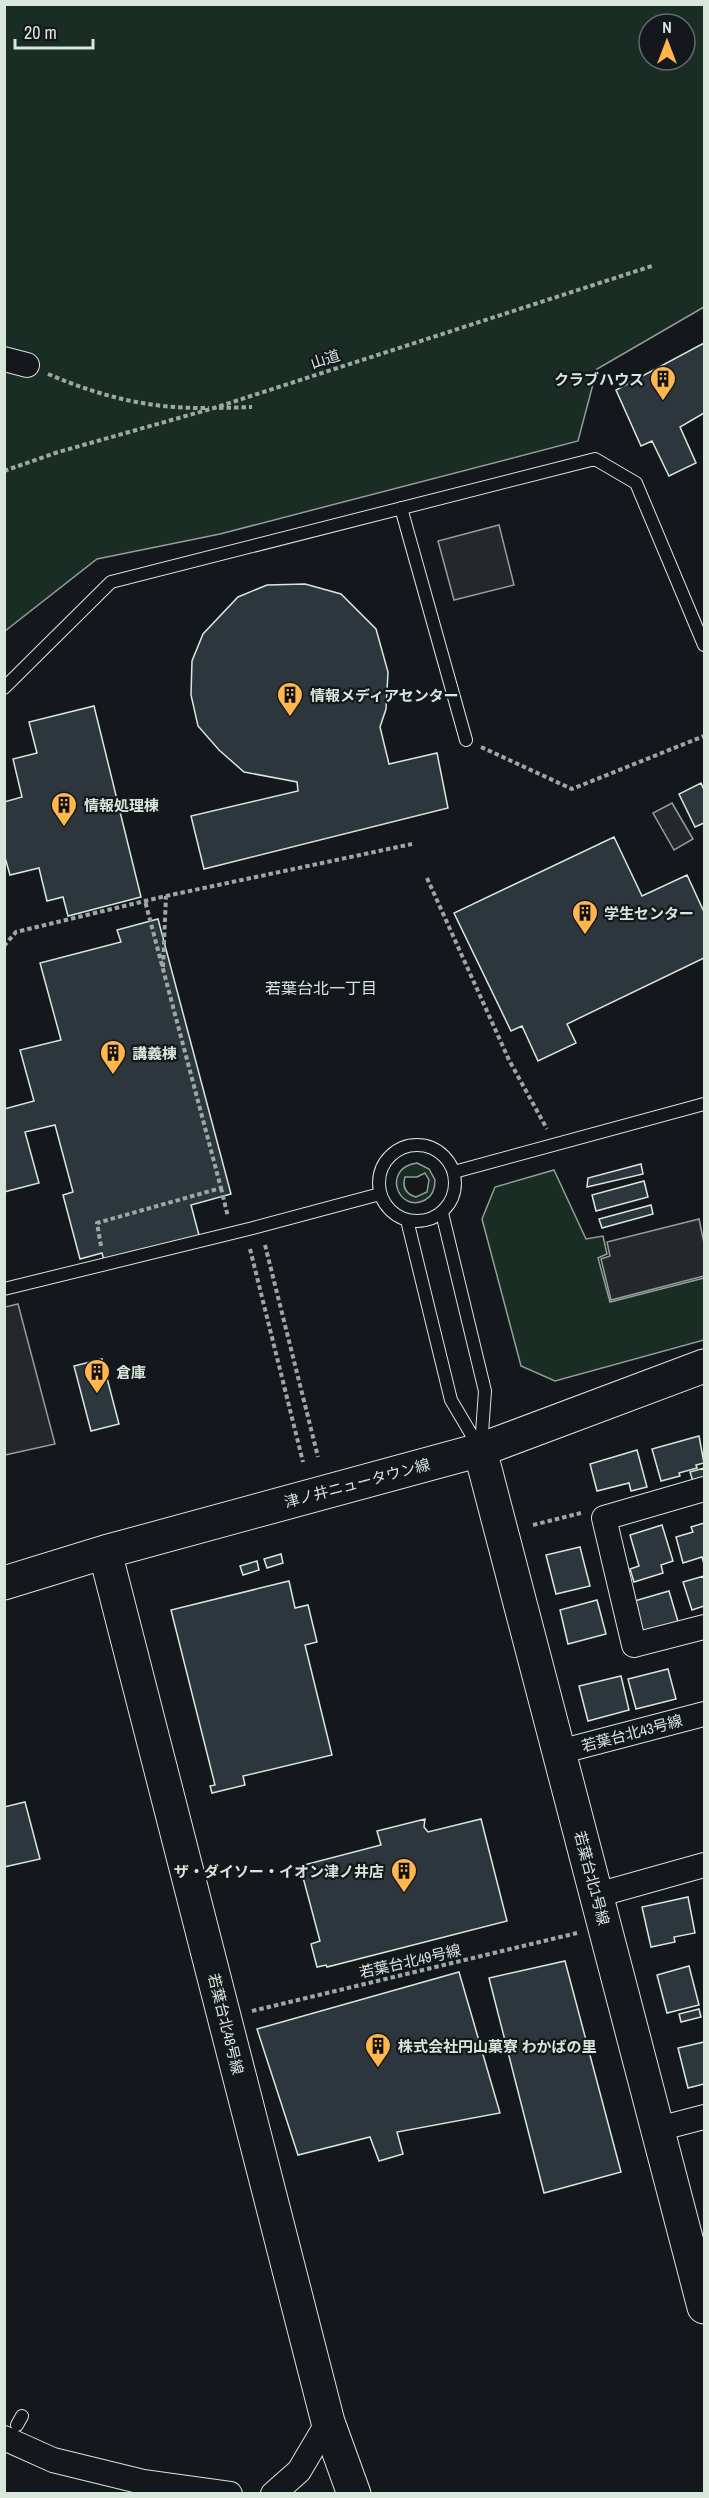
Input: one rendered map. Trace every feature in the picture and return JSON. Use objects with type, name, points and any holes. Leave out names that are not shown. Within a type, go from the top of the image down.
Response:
[{"type":"street","name":"津ノ井ニュータウン線","points":[[4,1583],[105,1552],[480,1450],[705,1366]]},
{"type":"street","name":"若葉台北1号線","points":[[480,1450],[705,2307]]},
{"type":"street","points":[[705,1489],[604,1518],[634,1645],[705,1627]]},
{"type":"street","name":"若葉台北48号線","points":[[105,1552],[328,2422],[354,2493]]},
{"type":"street","name":"若葉台北43号線","points":[[559,1752],[705,1714]]},
{"type":"street","points":[[597,1895],[705,1865]]},
{"type":"street","points":[[658,2129],[705,2117]]},
{"type":"street","points":[[273,2493],[299,2471],[328,2422]]},
{"type":"street","points":[[14,2426],[53,2460],[143,2482],[230,2493]]},
{"type":"lane","points":[[4,688],[111,582],[595,459],[636,483],[705,645]]},
{"type":"lane","points":[[401,508],[466,740]]},
{"type":"lane","points":[[454,1172],[705,1104]]},
{"type":"lane","points":[[411,1145],[424,1145],[436,1150],[446,1157],[454,1172],[455,1192],[450,1203],[442,1213],[431,1219],[419,1222],[395,1215],[386,1206],[380,1194],[380,1175],[388,1157],[411,1145]]},
{"type":"lane","points":[[4,1289],[380,1194]]},
{"type":"lane","points":[[442,1213],[484,1391],[480,1450]]},
{"type":"lane","points":[[406,1220],[451,1400],[480,1450]]},
{"type":"path","name":"山道","points":[[4,471],[55,453],[214,408],[652,266]]},
{"type":"path","points":[[16,362],[80,388],[137,404],[177,408],[252,407]]},
{"type":"path","points":[[466,740],[572,789],[705,736]]},
{"type":"path","points":[[4,946],[16,932],[166,896],[412,844]]},
{"type":"path","points":[[427,878],[508,1060],[556,1145]]},
{"type":"path","points":[[163,970],[166,896]]},
{"type":"path","points":[[103,1245],[97,1223],[221,1188],[144,901]]},
{"type":"path","points":[[264,1241],[318,1457]]},
{"type":"path","points":[[249,1245],[303,1462]]},
{"type":"path","points":[[533,1526],[603,1507],[604,1518]]},
{"type":"path","name":"若葉台北49号線","points":[[245,2012],[581,1932]]},
{"type":"green space","points":[[5,5],[704,5],[704,307],[597,369],[578,441],[220,534],[97,559],[5,631]]},
{"type":"green space","points":[[417,1163],[429,1169],[435,1183],[433,1192],[425,1200],[415,1203],[401,1196],[397,1189],[397,1181],[399,1173],[406,1167]],"holes":[[[425,1173],[429,1180],[427,1192],[416,1197],[406,1190],[405,1177],[417,1177]]]},
{"type":"green space","points":[[554,1170],[586,1239],[603,1236],[607,1254],[598,1258],[610,1302],[704,1278],[704,1340],[555,1381],[521,1366],[482,1219],[495,1187]]},
{"type":"shaded area","points":[[499,525],[514,585],[454,600],[438,541]]},
{"type":"shaded area","points":[[672,803],[693,839],[674,850],[653,813]]},
{"type":"shaded area","points":[[699,1219],[704,1243],[704,1276],[611,1300],[601,1259],[610,1256],[607,1242]]},
{"type":"shaded area","points":[[18,1304],[55,1444],[5,1455],[5,1307]]},
{"type":"building","name":"クラブハウス","points":[[704,343],[704,413],[680,427],[696,463],[669,476],[652,441],[641,446],[616,390]]},
{"type":"building","name":"情報メディアセンター","points":[[305,584],[341,594],[376,629],[388,672],[386,709],[380,727],[389,764],[437,753],[448,808],[204,869],[191,816],[298,791],[297,782],[244,772],[219,750],[198,726],[191,695],[192,661],[203,634],[238,597],[267,585]]},
{"type":"building","name":"情報処理棟","points":[[94,706],[141,897],[68,916],[63,897],[47,901],[39,868],[10,875],[4,854],[4,802],[22,797],[13,759],[37,753],[29,722]]},
{"type":"building","points":[[701,783],[704,790],[704,823],[695,827],[679,794]]},
{"type":"building","name":"学生センター","points":[[614,837],[642,896],[687,875],[704,912],[704,958],[567,1024],[576,1043],[538,1061],[522,1026],[511,1031],[454,913]]},
{"type":"building","name":"講義棟","points":[[158,919],[231,1194],[191,1205],[200,1239],[105,1264],[102,1253],[80,1259],[63,1195],[73,1192],[55,1125],[25,1132],[39,1183],[4,1192],[4,1109],[34,1101],[20,1050],[61,1040],[40,963],[121,942],[117,930]]},
{"type":"building","points":[[641,1164],[643,1174],[587,1187],[588,1178]]},
{"type":"building","points":[[644,1181],[648,1197],[596,1211],[592,1195]]},
{"type":"building","points":[[651,1205],[653,1214],[602,1228],[599,1219]]},
{"type":"building","name":"倉庫","points":[[102,1359],[119,1424],[91,1431],[74,1366]]},
{"type":"building","points":[[699,1436],[704,1463],[696,1465],[697,1468],[679,1473],[680,1476],[661,1481],[652,1449]]},
{"type":"building","points":[[637,1450],[647,1487],[631,1491],[629,1483],[597,1491],[590,1464]]},
{"type":"building","points":[[704,1468],[704,1489],[696,1491],[690,1472]]},
{"type":"building","points":[[704,1523],[704,1564],[702,1557],[683,1563],[676,1537],[693,1532],[691,1527]]},
{"type":"building","points":[[662,1525],[673,1561],[661,1565],[663,1573],[634,1582],[630,1569],[639,1566],[630,1535]]},
{"type":"building","points":[[580,1547],[590,1586],[556,1594],[546,1555]]},
{"type":"building","points":[[281,1554],[283,1563],[267,1568],[264,1559]]},
{"type":"building","points":[[257,1561],[259,1570],[243,1575],[240,1566]]},
{"type":"building","points":[[704,1576],[704,1606],[692,1610],[683,1582]]},
{"type":"building","points":[[289,1581],[295,1608],[308,1605],[317,1642],[305,1645],[332,1755],[243,1776],[245,1785],[212,1793],[210,1786],[215,1785],[171,1610]]},
{"type":"building","points":[[669,1591],[679,1625],[641,1637],[631,1602]]},
{"type":"building","points":[[597,1600],[606,1634],[568,1644],[560,1610]]},
{"type":"building","points":[[668,1669],[676,1699],[636,1709],[628,1679]]},
{"type":"building","points":[[621,1676],[629,1710],[588,1721],[579,1686]]},
{"type":"building","points":[[25,1802],[40,1859],[4,1867],[4,1807]]},
{"type":"building","name":"ザ・ダイソー・イオン津ノ井店","points":[[425,1819],[424,1827],[428,1832],[481,1819],[507,1921],[327,1967],[326,1965],[317,1967],[311,1944],[320,1941],[300,1866],[381,1845],[377,1831]]},
{"type":"building","points":[[688,1897],[695,1933],[674,1937],[675,1942],[651,1947],[642,1907]]},
{"type":"building","points":[[565,1961],[621,2172],[544,2193],[489,1978]]},
{"type":"building","points":[[689,1966],[699,2005],[667,2013],[657,1975]]},
{"type":"building","name":"株式会社円山菓寮 わかばの里","points":[[459,1972],[500,2113],[397,2132],[403,2154],[379,2161],[370,2137],[298,2155],[257,2029]]},
{"type":"building","points":[[699,2009],[701,2017],[681,2022],[679,2014]]},
{"type":"building","points":[[704,2042],[704,2084],[688,2088],[678,2048]]},
{"type":"place","name":"クラブハウス","points":[[663,402]]},
{"type":"place","name":"情報メディアセンター","points":[[290,718]]},
{"type":"place","name":"情報処理棟","points":[[64,828]]},
{"type":"place","name":"学生センター","points":[[585,936]]},
{"type":"place","name":"講義棟","points":[[113,1076]]},
{"type":"place","name":"倉庫","points":[[97,1395]]},
{"type":"place","name":"ザ・ダイソー・イオン津ノ井店","points":[[404,1894]]},
{"type":"place","name":"株式会社円山菓寮 わかばの里","points":[[378,2069]]},
{"type":"district","name":"若葉台北一丁目","points":[[321,988]]}]
